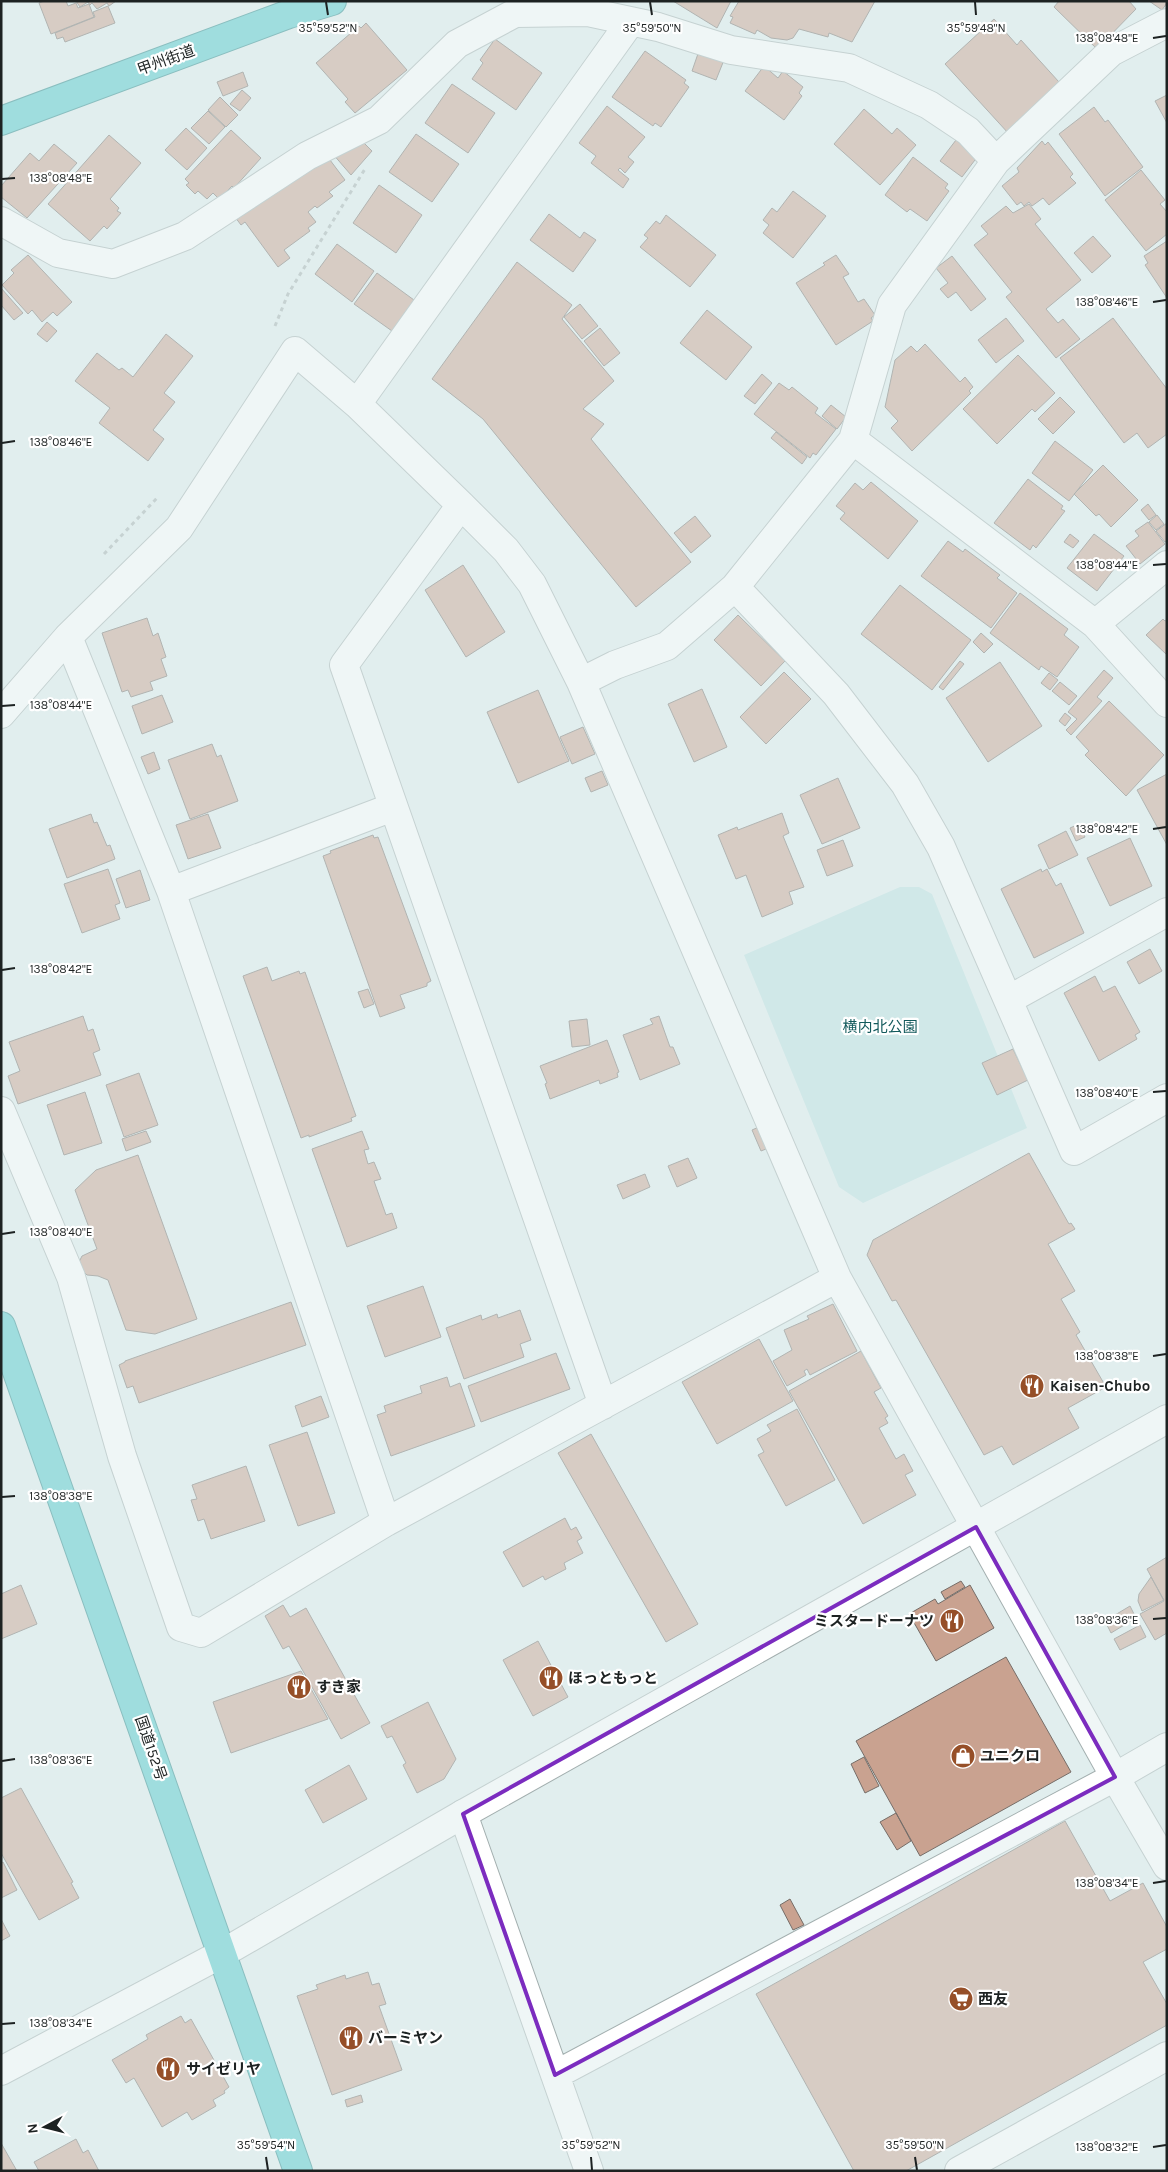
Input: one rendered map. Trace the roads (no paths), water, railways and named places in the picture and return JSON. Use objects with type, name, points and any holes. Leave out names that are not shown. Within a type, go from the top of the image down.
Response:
[{"type":"highway","name":"甲州街道","points":[[1,121],[290,14],[332,1]]},
{"type":"highway","name":"国道152号","points":[[1,1326],[223,1953],[298,2171]]},
{"type":"street","points":[[1,221],[58,253],[114,264],[185,236],[307,156],[379,120],[457,44],[515,13],[588,12],[658,27],[731,50],[849,68],[929,105],[968,131],[996,162]]},
{"type":"street","points":[[357,404],[631,21]]},
{"type":"street","points":[[581,682],[615,665],[667,646],[735,587],[853,440],[892,305],[996,162],[1112,52],[1167,23]]},
{"type":"street","points":[[1,714],[68,637],[178,528],[295,351],[357,404],[461,505],[506,550],[532,584],[581,682],[837,1278],[1115,1777],[1167,1866]]},
{"type":"street","points":[[853,440],[1095,624],[1167,704]]},
{"type":"street","points":[[461,505],[344,665],[603,1405]]},
{"type":"street","points":[[1095,624],[1167,565]]},
{"type":"street","points":[[735,587],[836,694],[905,784],[941,847],[1074,1150],[1167,1098]]},
{"type":"street","points":[[68,637],[171,891],[386,1522]]},
{"type":"street","points":[[171,891],[393,807]]},
{"type":"street","points":[[1008,1000],[1167,912]]},
{"type":"street","points":[[1,1111],[71,1277],[122,1456],[181,1627],[201,1633],[386,1522],[837,1278]]},
{"type":"street","points":[[1,2071],[223,1953],[463,1814],[1167,1419]]},
{"type":"street","points":[[555,2075],[1115,1777],[1167,1747]]},
{"type":"street","points":[[463,1814],[589,2171]]},
{"type":"street","points":[[959,2171],[1167,2056]]},
{"type":"place","name":"Kaisen-Chubo","points":[[1032,1386]]},
{"type":"place","name":"ミスタードーナツ","points":[[952,1621]]},
{"type":"place","name":"ほっともっと","points":[[551,1678]]},
{"type":"place","name":"すき家","points":[[299,1687]]},
{"type":"place","name":"ユニクロ","points":[[963,1756]]},
{"type":"place","name":"西友","points":[[961,1999]]},
{"type":"place","name":"バーミヤン","points":[[351,2038]]},
{"type":"place","name":"サイゼリヤ","points":[[168,2069]]},
{"type":"park label","name":"横内北公園","points":[[880,1027]]}]
